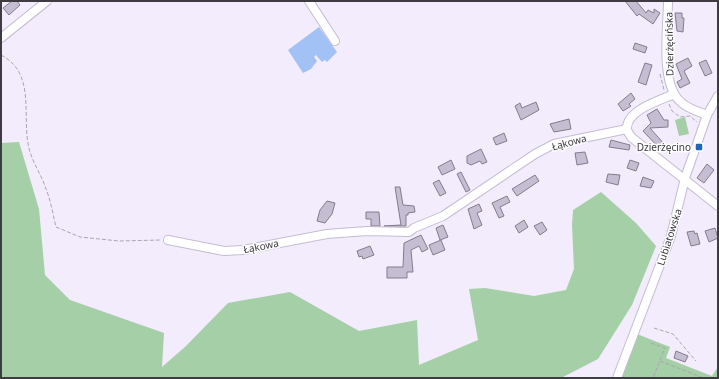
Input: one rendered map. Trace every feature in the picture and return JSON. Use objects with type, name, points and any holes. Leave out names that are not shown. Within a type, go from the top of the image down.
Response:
[{"type":"street","points":[[1,38],[47,1]]},
{"type":"street","points":[[309,1],[334,41]]},
{"type":"street","name":"Dzierżęcińska","points":[[668,1],[668,73],[670,96]]},
{"type":"street","points":[[707,115],[670,96],[637,111],[629,120],[627,129],[631,137],[674,172],[685,178],[718,206]]},
{"type":"street","name":"Lubiatowska","points":[[617,378],[671,236],[685,178],[707,115],[718,96]]},
{"type":"street","name":"Łąkowa","points":[[168,240],[224,251],[243,250],[327,234],[367,231],[409,232],[414,228],[443,216],[535,154],[554,144],[627,129]]},
{"type":"path","points":[[1,55],[8,58],[20,74],[26,96],[30,152],[47,190],[56,227],[80,237],[119,241],[168,240]]},
{"type":"path","points":[[670,96],[672,110],[680,117],[690,116],[698,124]]},
{"type":"path","points":[[654,328],[673,334],[696,360]]},
{"type":"path","points":[[651,343],[665,348],[653,378]]},
{"type":"path","points":[[660,361],[704,378]]},
{"type":"green space","points":[[685,117],[689,134],[679,136],[675,120]]},
{"type":"green space","points":[[19,142],[39,209],[45,275],[70,300],[164,333],[162,367],[186,346],[228,303],[290,292],[359,331],[417,320],[419,365],[478,340],[469,289],[485,288],[534,296],[566,290],[574,269],[572,225],[573,210],[601,192],[636,223],[656,246],[632,305],[598,359],[561,378],[1,378],[1,143]]},
{"type":"green space","points":[[637,334],[670,347],[666,358],[712,376],[718,367],[718,378],[621,378]]},
{"type":"water","points":[[319,27],[337,52],[327,62],[325,60],[322,62],[316,55],[314,57],[317,61],[311,69],[303,73],[288,50]]},
{"type":"building","points":[[12,1],[17,1],[20,5],[9,15],[3,8]]},
{"type":"building","points":[[625,1],[636,1],[646,13],[648,10],[654,13],[654,9],[660,13],[653,24],[639,14],[637,16]]},
{"type":"building","points":[[675,13],[682,13],[682,18],[684,18],[683,32],[677,31]]},
{"type":"building","points":[[635,43],[647,47],[645,53],[633,49]]},
{"type":"building","points":[[688,58],[692,66],[684,71],[690,83],[680,88],[677,82],[682,79],[676,64]]},
{"type":"building","points":[[706,60],[712,73],[705,76],[699,63]]},
{"type":"building","points":[[645,63],[652,65],[646,85],[638,82]]},
{"type":"building","points":[[631,93],[635,99],[629,104],[631,106],[623,111],[618,104]]},
{"type":"building","points":[[536,102],[539,110],[521,120],[515,106],[520,103],[522,108]]},
{"type":"building","points":[[657,109],[664,120],[668,120],[668,127],[650,128],[665,145],[660,149],[643,131],[651,123],[647,115]]},
{"type":"building","points":[[569,119],[571,129],[554,132],[550,124]]},
{"type":"building","points":[[504,133],[507,141],[496,145],[493,138]]},
{"type":"building","points":[[611,140],[630,145],[629,150],[609,147]]},
{"type":"building","points":[[481,149],[487,162],[482,164],[480,161],[471,165],[467,163],[467,156]]},
{"type":"building","points":[[585,152],[588,163],[577,165],[575,153]]},
{"type":"building","points":[[451,160],[455,169],[442,175],[438,167]]},
{"type":"building","points":[[630,160],[639,163],[636,171],[627,168]]},
{"type":"building","points":[[707,164],[714,170],[704,183],[697,178]]},
{"type":"building","points":[[461,172],[470,190],[466,192],[457,174]]},
{"type":"building","points":[[608,174],[620,175],[618,185],[606,182]]},
{"type":"building","points":[[535,175],[539,181],[517,196],[512,189]]},
{"type":"building","points":[[643,177],[654,181],[651,188],[640,186]]},
{"type":"building","points":[[439,180],[446,193],[440,196],[433,183]]},
{"type":"building","points":[[395,187],[400,187],[403,205],[414,206],[415,212],[408,213],[408,215],[406,215],[406,226],[384,226],[401,225]]},
{"type":"building","points":[[507,196],[510,202],[500,207],[504,216],[499,218],[492,203]]},
{"type":"building","points":[[327,201],[335,203],[332,214],[325,223],[317,221],[320,210]]},
{"type":"building","points":[[479,204],[482,211],[477,213],[482,225],[474,229],[468,209]]},
{"type":"building","points":[[366,212],[379,212],[380,226],[371,226],[371,219],[366,219]]},
{"type":"building","points":[[524,220],[528,227],[519,233],[515,226]]},
{"type":"building","points":[[542,222],[547,230],[540,235],[534,226]]},
{"type":"building","points":[[443,225],[448,237],[440,240],[436,228]]},
{"type":"building","points":[[715,228],[718,238],[709,242],[705,231]]},
{"type":"building","points":[[694,231],[695,234],[697,233],[700,244],[691,246],[687,232]]},
{"type":"building","points":[[421,235],[428,249],[422,252],[419,246],[411,250],[413,272],[407,272],[407,278],[387,278],[387,267],[403,267],[404,243]]},
{"type":"building","points":[[441,240],[445,250],[433,255],[429,245]]},
{"type":"building","points":[[370,246],[374,255],[363,259],[362,256],[359,257],[357,251]]},
{"type":"building","points":[[676,351],[688,356],[685,362],[674,358]]},
{"type":"place","name":"Dzierżęcino","points":[[699,147]]}]
